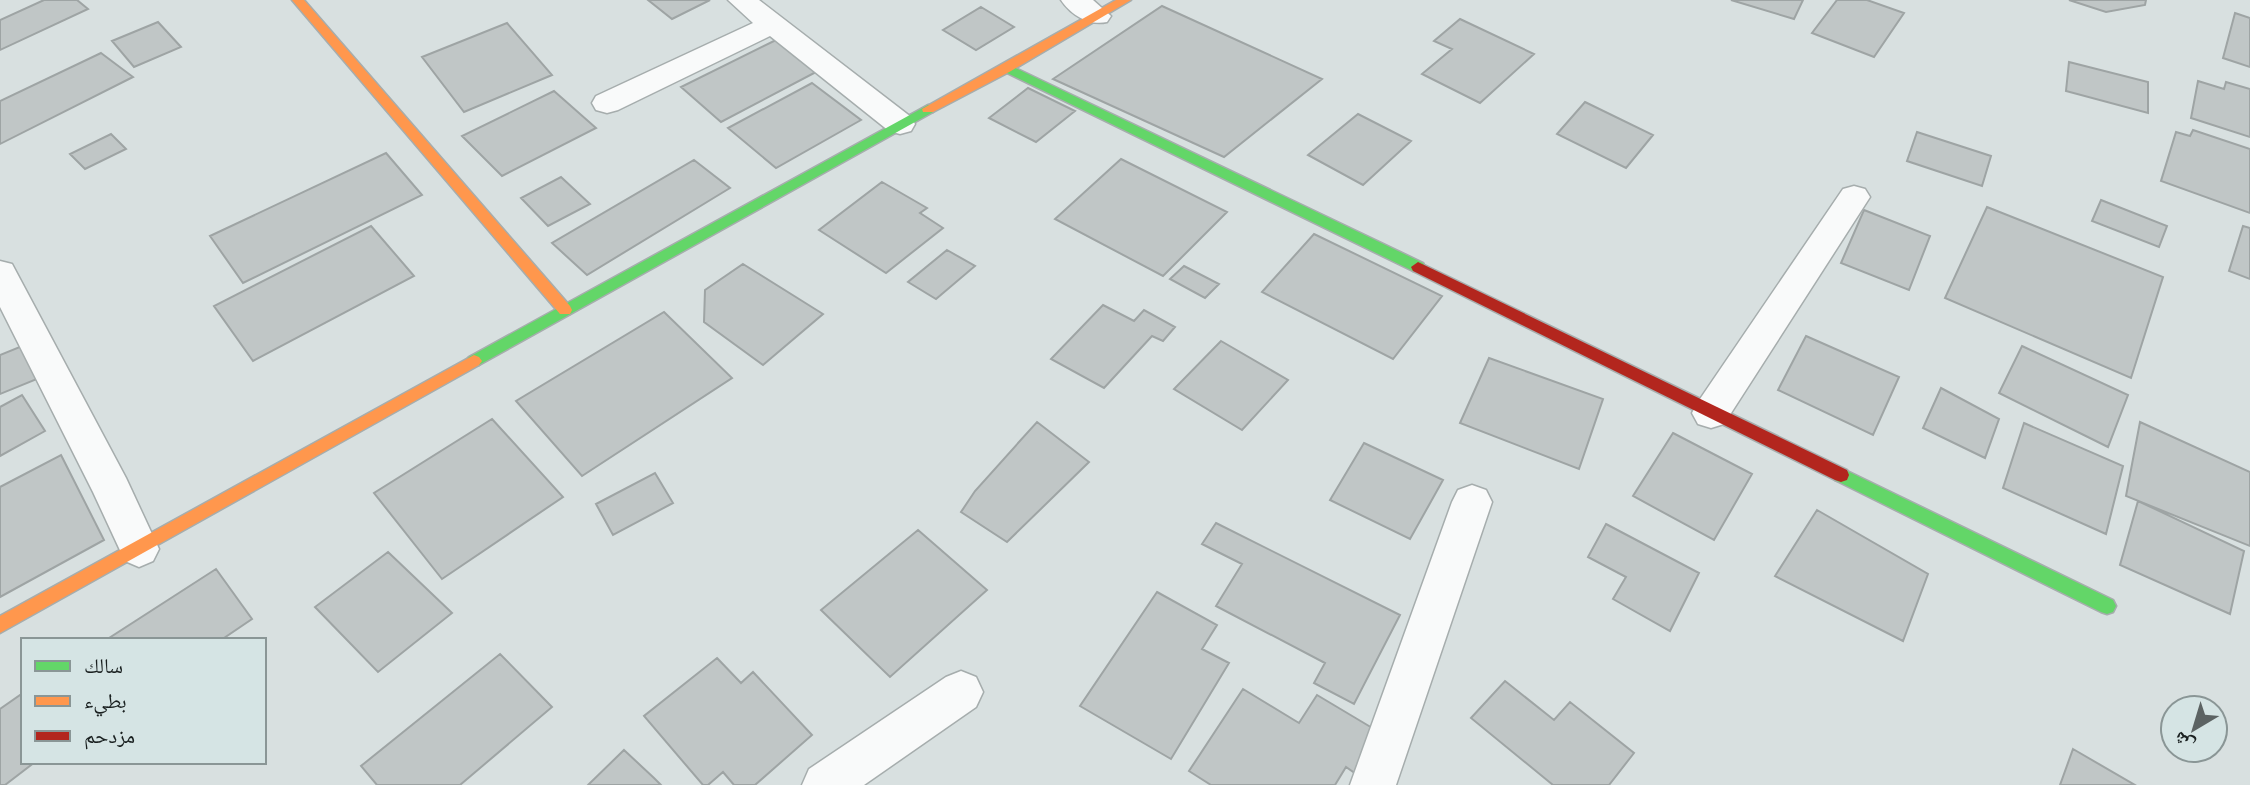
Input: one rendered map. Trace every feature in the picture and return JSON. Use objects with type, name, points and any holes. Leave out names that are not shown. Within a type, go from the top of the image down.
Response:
[{"type":"street","points":[[298,0],[565,310]]},
{"type":"street","points":[[742,0],[900,124]]},
{"type":"street","points":[[0,625],[900,124],[1007,68],[1086,8],[1125,0]]},
{"type":"street","points":[[607,103],[773,24]]},
{"type":"street","points":[[1007,68],[1167,147],[1244,181],[2107,606]]},
{"type":"street","points":[[1711,413],[1854,197]]},
{"type":"street","points":[[0,273],[112,490],[139,549]]},
{"type":"street","points":[[1373,785],[1472,502]]},
{"type":"street","points":[[825,785],[961,692]]},
{"type":"building","points":[[44,0],[77,0],[88,9],[0,50],[0,20]]},
{"type":"building","points":[[648,0],[710,0],[672,19]]},
{"type":"building","points":[[1731,0],[1803,0],[1794,19]]},
{"type":"building","points":[[1837,0],[1867,0],[1904,13],[1874,57],[1812,33]]},
{"type":"building","points":[[2069,0],[2146,0],[2145,5],[2106,12]]},
{"type":"building","points":[[1162,6],[1322,79],[1224,157],[1053,79]]},
{"type":"building","points":[[981,7],[1014,27],[976,50],[943,30]]},
{"type":"building","points":[[2235,13],[2250,18],[2250,67],[2223,58]]},
{"type":"building","points":[[1460,19],[1534,54],[1480,103],[1422,74],[1452,49],[1434,41]]},
{"type":"building","points":[[158,22],[181,47],[134,67],[112,41]]},
{"type":"building","points":[[507,23],[552,75],[464,112],[422,57]]},
{"type":"building","points":[[776,40],[816,72],[721,122],[681,87]]},
{"type":"building","points":[[101,53],[133,77],[0,144],[0,101]]},
{"type":"building","points":[[2069,62],[2148,82],[2148,113],[2066,91]]},
{"type":"building","points":[[2198,81],[2224,89],[2226,82],[2250,89],[2250,137],[2191,118]]},
{"type":"building","points":[[812,83],[861,120],[776,168],[728,128]]},
{"type":"building","points":[[1028,88],[1075,111],[1036,142],[989,118]]},
{"type":"building","points":[[554,91],[596,128],[502,176],[462,136]]},
{"type":"building","points":[[1585,102],[1653,135],[1626,168],[1557,134]]},
{"type":"building","points":[[1358,114],[1411,141],[1363,185],[1308,155]]},
{"type":"building","points":[[2193,130],[2250,149],[2250,213],[2161,181],[2176,132],[2190,136]]},
{"type":"building","points":[[1917,132],[1991,156],[1982,186],[1907,161]]},
{"type":"building","points":[[111,134],[126,149],[85,169],[70,154]]},
{"type":"building","points":[[386,153],[422,195],[243,283],[210,236]]},
{"type":"building","points":[[1121,159],[1227,212],[1163,276],[1055,219]]},
{"type":"building","points":[[694,160],[730,188],[587,275],[552,243]]},
{"type":"building","points":[[561,177],[590,204],[548,226],[521,198]]},
{"type":"building","points":[[882,182],[927,208],[920,213],[943,228],[886,273],[819,230]]},
{"type":"building","points":[[2101,200],[2167,226],[2159,247],[2092,221]]},
{"type":"building","points":[[1987,207],[2163,277],[2131,378],[1945,298]]},
{"type":"building","points":[[1864,210],[1930,236],[1909,290],[1841,263]]},
{"type":"building","points":[[371,226],[414,276],[253,361],[214,306]]},
{"type":"building","points":[[2243,226],[2250,228],[2250,279],[2229,271]]},
{"type":"building","points":[[1314,234],[1442,296],[1393,359],[1262,292]]},
{"type":"building","points":[[947,250],[975,266],[936,299],[908,282]]},
{"type":"building","points":[[743,264],[823,314],[763,365],[704,322],[705,290]]},
{"type":"building","points":[[1184,266],[1219,284],[1205,298],[1170,279]]},
{"type":"building","points":[[1103,305],[1134,321],[1144,310],[1175,327],[1163,341],[1152,336],[1104,388],[1051,359]]},
{"type":"building","points":[[664,312],[732,378],[582,476],[516,401]]},
{"type":"building","points":[[1806,336],[1899,377],[1873,435],[1778,390]]},
{"type":"building","points":[[1221,341],[1288,380],[1242,430],[1174,389]]},
{"type":"building","points":[[27,344],[37,379],[0,394],[0,355]]},
{"type":"building","points":[[2022,346],[2128,395],[2108,447],[1999,393]]},
{"type":"building","points":[[1489,358],[1603,399],[1579,469],[1460,423]]},
{"type":"building","points":[[1941,388],[1999,419],[1985,458],[1923,428]]},
{"type":"building","points":[[22,395],[45,431],[0,456],[0,407]]},
{"type":"building","points":[[492,419],[563,497],[442,579],[374,493]]},
{"type":"building","points":[[1037,422],[1089,462],[1007,542],[961,512],[975,491]]},
{"type":"building","points":[[2140,422],[2250,472],[2250,546],[2126,496]]},
{"type":"building","points":[[2024,423],[2123,466],[2106,534],[2003,488]]},
{"type":"building","points":[[1673,433],[1752,474],[1714,540],[1633,496]]},
{"type":"building","points":[[1364,443],[1443,480],[1410,539],[1330,500]]},
{"type":"building","points":[[61,455],[104,540],[0,597],[0,487]]},
{"type":"building","points":[[655,473],[673,503],[613,535],[596,504]]},
{"type":"building","points":[[2138,501],[2244,551],[2230,614],[2120,565]]},
{"type":"building","points":[[1817,510],[1928,574],[1903,641],[1775,576]]},
{"type":"building","points":[[1216,523],[1400,615],[1354,704],[1314,683],[1325,663],[1216,606],[1242,564],[1202,544]]},
{"type":"building","points":[[1606,524],[1699,573],[1670,631],[1613,599],[1626,577],[1588,557]]},
{"type":"building","points":[[918,530],[987,590],[890,677],[821,610]]},
{"type":"building","points":[[388,552],[452,613],[378,672],[315,607]]},
{"type":"building","points":[[216,569],[252,619],[224,638],[109,638]]},
{"type":"building","points":[[1157,592],[1217,625],[1202,649],[1229,663],[1171,759],[1080,706]]},
{"type":"building","points":[[500,654],[552,707],[460,785],[377,785],[361,766]]},
{"type":"building","points":[[717,658],[741,683],[753,672],[812,735],[755,785],[734,785],[723,772],[708,785],[703,785],[644,716]]},
{"type":"building","points":[[1505,681],[1554,720],[1570,702],[1634,753],[1609,785],[1553,785],[1471,718]]},
{"type":"building","points":[[1243,689],[1299,723],[1317,695],[1384,735],[1359,776],[1346,767],[1335,785],[1211,785],[1189,771]]},
{"type":"building","points":[[21,694],[21,764],[32,764],[5,785],[0,785],[0,709]]},
{"type":"building","points":[[2073,749],[2135,785],[2060,785]]},
{"type":"building","points":[[624,750],[654,778],[661,785],[588,785]]},
{"type":"traffic: fast","points":[[1007,68],[1418,267]]},
{"type":"traffic: fast","points":[[474,361],[928,109]]},
{"type":"traffic: fast","points":[[1841,475],[2107,606]]},
{"type":"traffic: slow","points":[[298,0],[565,310]]},
{"type":"traffic: slow","points":[[928,109],[1007,68],[1125,0]]},
{"type":"traffic: slow","points":[[0,625],[474,361]]},
{"type":"traffic: jam","points":[[1418,267],[1841,475]]}]
